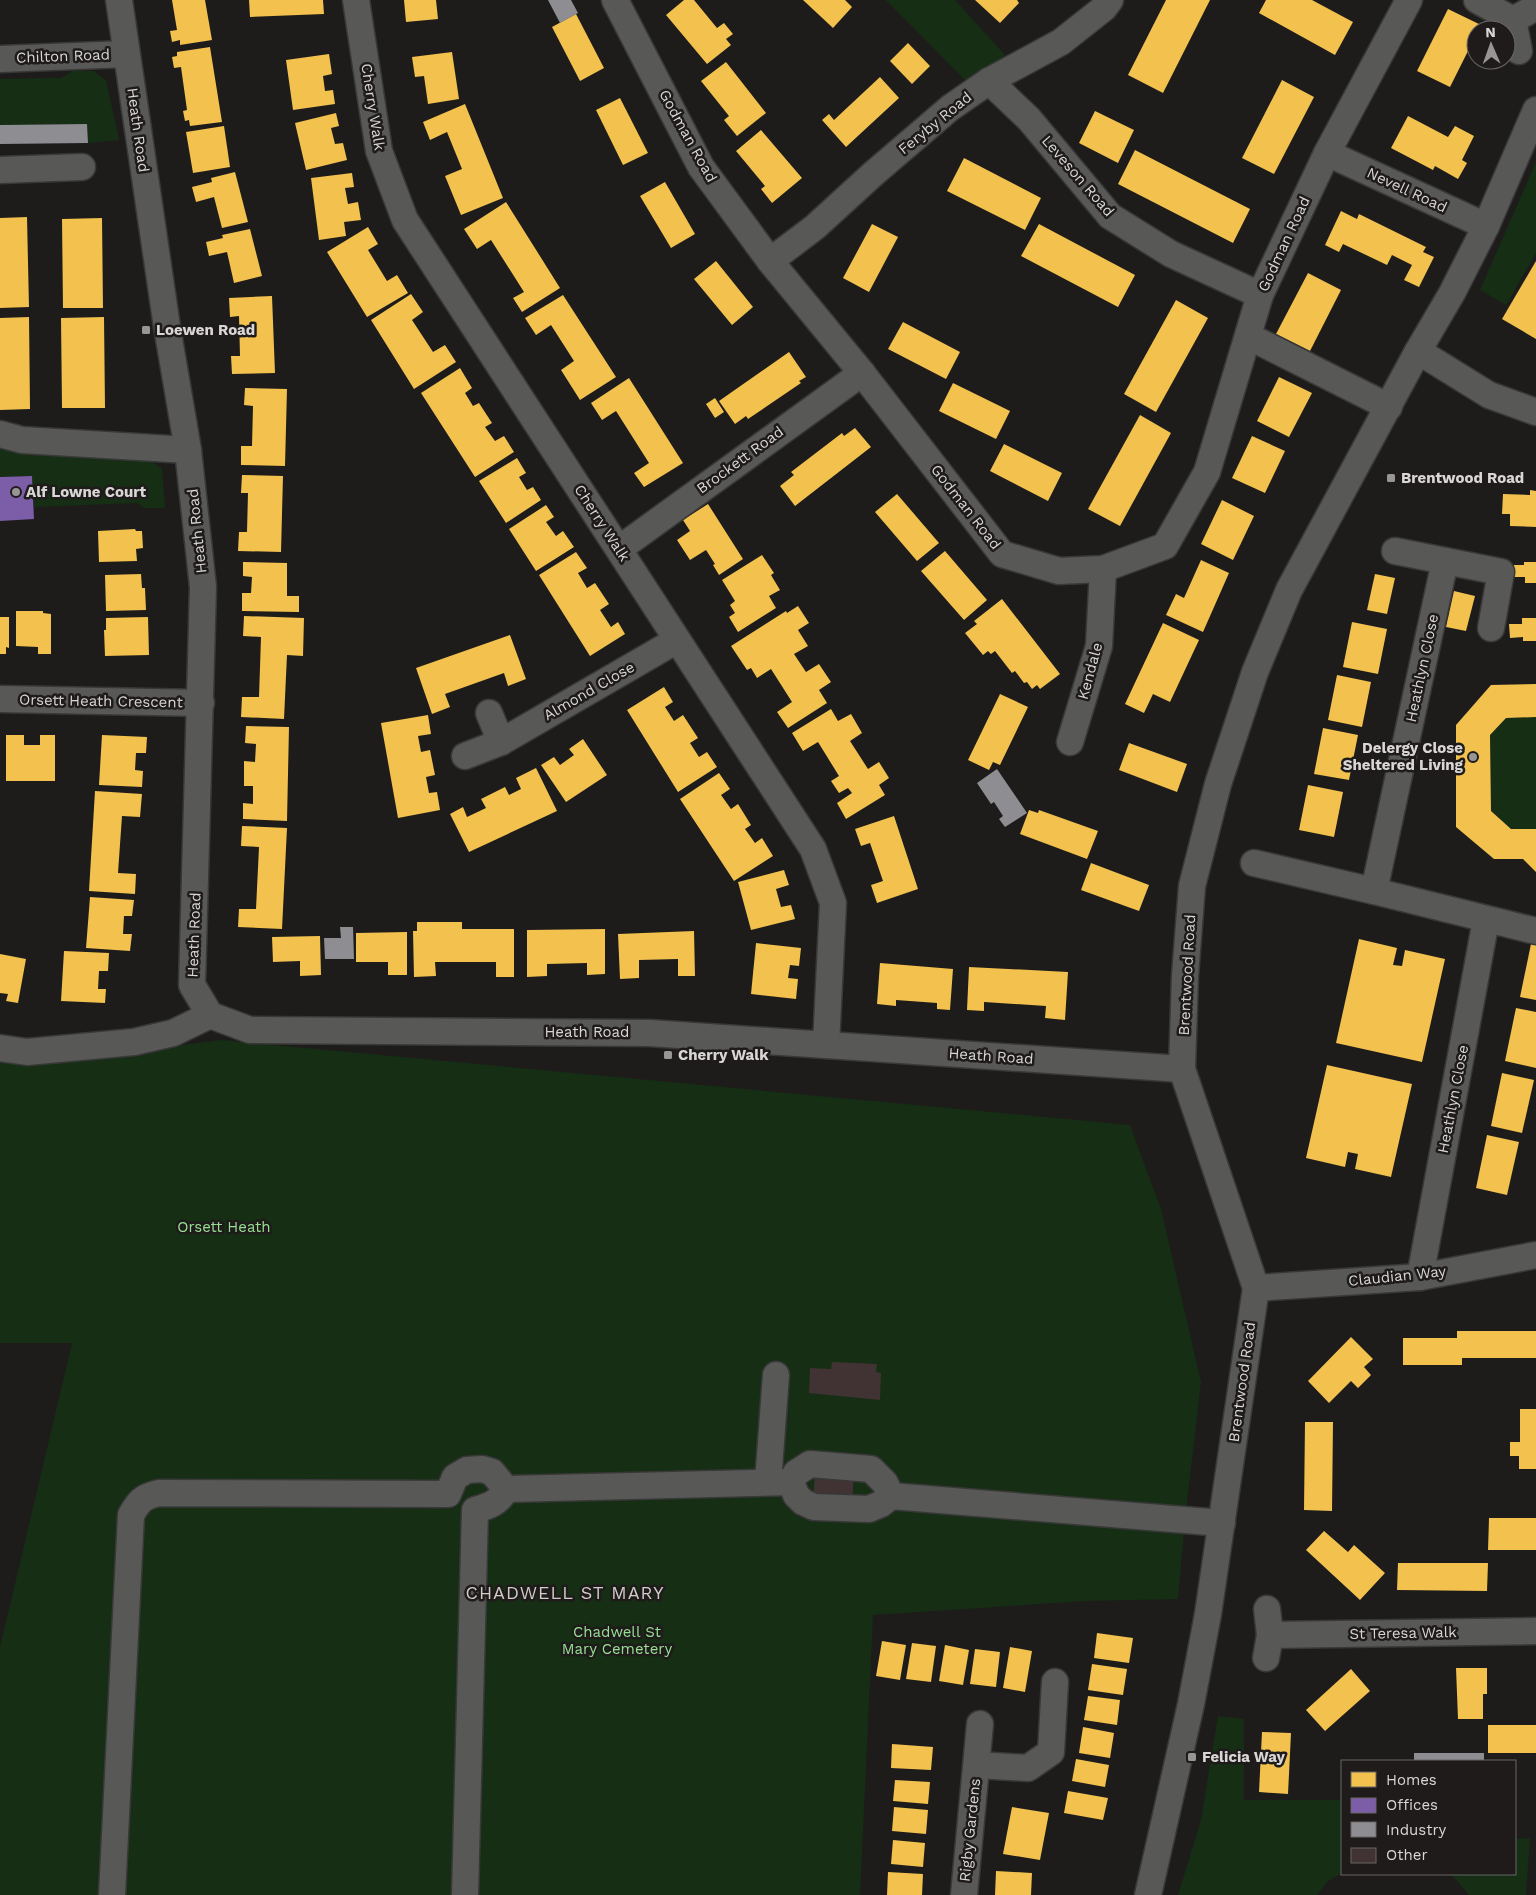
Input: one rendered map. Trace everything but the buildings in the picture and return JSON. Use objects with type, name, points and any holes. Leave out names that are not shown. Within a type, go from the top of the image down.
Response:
[{"type":"street","name":"Heath Road","points":[[119,0],[167,327],[188,450],[203,587],[192,985],[210,1016],[250,1030],[649,1033],[1182,1069]]},
{"type":"street","name":"Cherry Walk","points":[[356,0],[378,151],[405,220],[813,849],[832,904],[826,1045]]},
{"type":"street","name":"Godman Road","points":[[615,0],[701,166],[770,261],[862,373],[1002,554],[1059,571],[1103,569],[1165,546],[1207,472],[1260,294],[1327,153],[1408,0]]},
{"type":"street","name":"Feryby Road","points":[[770,261],[815,227],[950,108],[989,81],[1061,42],[1104,8],[1110,0]]},
{"type":"street","points":[[1477,0],[1513,20],[1536,7]]},
{"type":"street","points":[[1516,36],[1519,51]]},
{"type":"street","name":"Chilton Road","points":[[0,59],[126,54]]},
{"type":"street","name":"Leveson Road","points":[[989,81],[1030,120],[1110,216],[1171,254],[1260,294]]},
{"type":"street","name":"Brentwood Road","points":[[1148,1895],[1191,1704],[1208,1614],[1256,1288],[1182,1069],[1184,976],[1192,886],[1218,784],[1255,672],[1289,590],[1418,351],[1452,293],[1486,226],[1536,110]]},
{"type":"street","name":"Nevell Road","points":[[1327,153],[1486,226]]},
{"type":"street","points":[[0,170],[82,167]]},
{"type":"street","points":[[1248,336],[1389,407]]},
{"type":"street","points":[[1418,351],[1489,396],[1536,412]]},
{"type":"street","name":"Brockett Road","points":[[619,549],[862,373]]},
{"type":"street","points":[[0,434],[22,440],[188,450]]},
{"type":"street","points":[[1395,551],[1501,572],[1491,628]]},
{"type":"street","name":"Heathlyn Close","points":[[1374,892],[1445,561]]},
{"type":"street","name":"Kendale","points":[[1070,742],[1099,646],[1103,569]]},
{"type":"street","name":"Almond Close","points":[[465,756],[501,742],[677,640]]},
{"type":"street","name":"Orsett Heath Crescent","points":[[0,700],[201,702]]},
{"type":"street","points":[[489,713],[501,742]]},
{"type":"street","points":[[1254,863],[1536,931]]},
{"type":"street","name":"Heathlyn Close","points":[[1420,1277],[1486,920]]},
{"type":"street","points":[[0,1048],[27,1052],[134,1042],[173,1033],[210,1016]]},
{"type":"street","name":"Claudian Way","points":[[1256,1288],[1420,1277],[1536,1254]]},
{"type":"street","points":[[776,1375],[779,1482]]},
{"type":"street","points":[[506,1489],[779,1482],[810,1464],[871,1469],[885,1484],[891,1496]]},
{"type":"street","points":[[448,1494],[455,1477],[467,1470],[482,1469],[492,1472],[506,1489]]},
{"type":"street","points":[[779,1482],[803,1502],[814,1507],[869,1509],[881,1504],[891,1496],[1222,1523]]},
{"type":"street","points":[[112,1895],[131,1516],[138,1503],[146,1496],[159,1493],[448,1494],[460,1505],[475,1510],[491,1506],[501,1498],[506,1489]]},
{"type":"street","points":[[465,1895],[475,1510]]},
{"type":"street","name":"St Teresa Walk","points":[[1267,1634],[1536,1632]]},
{"type":"street","name":"Rigby Gardens","points":[[977,1765],[1028,1768],[1051,1752],[1055,1682]]},
{"type":"street","name":"Rigby Gardens","points":[[964,1895],[980,1724]]},
{"type":"green space","points":[[886,0],[955,0],[1005,55],[967,82]]},
{"type":"green space","points":[[73,71],[93,71],[106,80],[119,140],[88,143],[87,124],[0,125],[0,79],[61,78]]},
{"type":"green space","points":[[1536,162],[1536,253],[1506,305],[1480,290]]},
{"type":"green space","points":[[0,448],[32,455],[139,457],[151,461],[162,469],[165,508],[144,508],[137,503],[34,507],[32,476],[0,477]]},
{"type":"green space","points":[[1536,717],[1536,829],[1511,829],[1491,811],[1490,735],[1506,718]]},
{"type":"green space","points":[[220,1040],[1130,1125],[1161,1209],[1201,1382],[1178,1599],[1084,1601],[873,1615],[860,1895],[0,1895],[0,1647],[72,1343],[0,1343],[0,1062],[25,1066]]},
{"type":"green space","points":[[1218,1716],[1244,1719],[1244,1800],[1341,1800],[1341,1874],[1328,1881],[1317,1895],[1178,1895],[1201,1820]]},
{"type":"green space","points":[[1530,1838],[1526,1895],[1469,1895],[1452,1875],[1516,1875],[1516,1839]]},
{"type":"place","name":"Loewen Road","points":[[146,330]]},
{"type":"place","name":"Brentwood Road","points":[[1391,478]]},
{"type":"place","name":"Alf Lowne Court","points":[[16,492]]},
{"type":"place","name":"Delergy Close Sheltered Living","points":[[1473,757]]},
{"type":"place","name":"Cherry Walk","points":[[668,1055]]},
{"type":"place","name":"Felicia Way","points":[[1192,1757]]},
{"type":"district","name":"CHADWELL ST MARY","points":[[565,1593]]},
{"type":"park label","name":"Orsett Heath","points":[[224,1227]]},
{"type":"park label","name":"Chadwell St Mary Cemetery","points":[[617,1640]]}]
